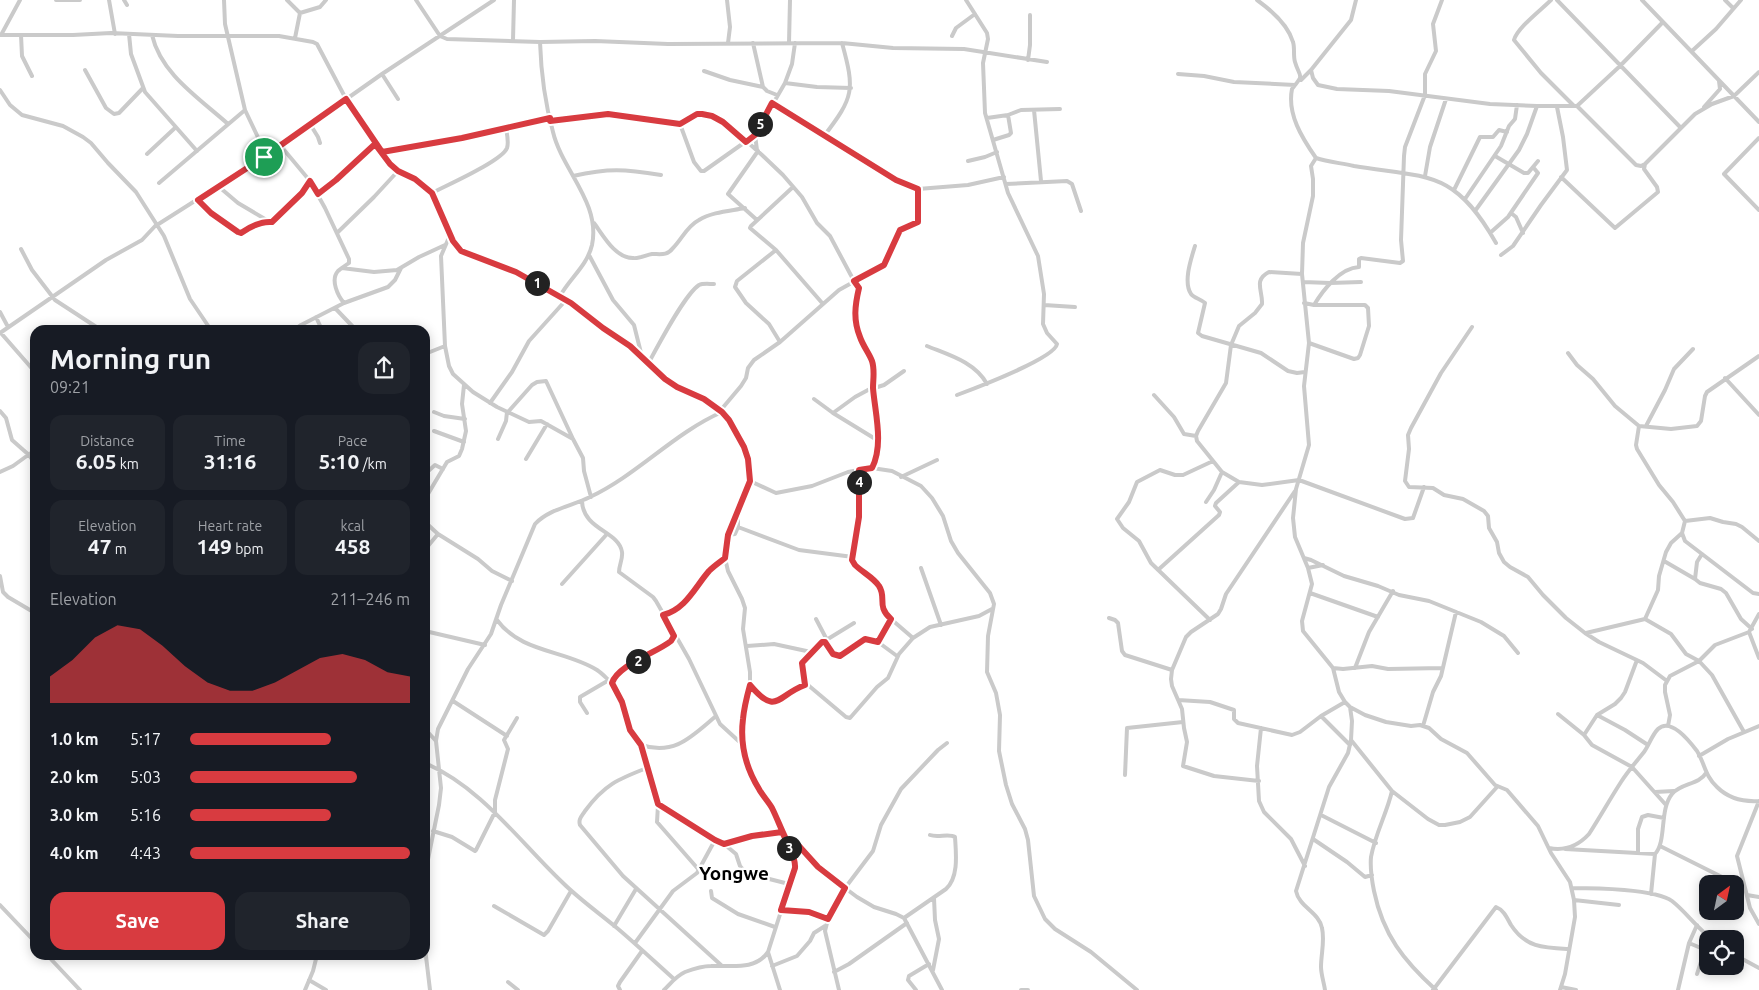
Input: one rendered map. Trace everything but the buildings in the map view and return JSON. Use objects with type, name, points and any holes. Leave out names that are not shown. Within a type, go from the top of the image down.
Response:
[{"type":"street","points":[[20,0],[0,35],[279,36],[309,40],[317,44],[346,99],[375,144],[390,164],[398,171],[415,179],[432,193],[450,235],[461,251],[516,272],[560,296],[630,346],[671,383],[704,399],[721,412],[738,434],[748,459],[750,481],[728,535],[725,558],[728,571],[745,608],[743,630],[750,661],[750,685],[743,719],[744,746],[749,770],[759,790],[772,807],[796,864],[768,952],[761,960],[755,963],[702,966],[682,973],[664,990]]},
{"type":"street","points":[[56,0],[80,0]]},
{"type":"street","points":[[109,0],[115,34]]},
{"type":"street","points":[[124,0],[127,5]]},
{"type":"street","points":[[224,0],[228,37],[245,110],[264,150],[264,157]]},
{"type":"street","points":[[287,0],[300,13]]},
{"type":"street","points":[[300,13],[320,7],[326,0]]},
{"type":"street","points":[[416,0],[440,36],[456,39],[668,44],[842,44],[893,48],[964,49],[1047,62]]},
{"type":"street","points":[[30,366],[0,333],[106,260],[142,240],[157,225],[264,157],[382,74],[494,0]]},
{"type":"street","points":[[513,40],[514,0]]},
{"type":"street","points":[[727,0],[730,27],[728,43]]},
{"type":"street","points":[[789,43],[790,0]]},
{"type":"street","points":[[957,395],[987,384],[1043,358],[1057,348],[1055,341],[1044,329],[1044,294],[1038,256],[1008,193],[987,118],[983,88],[987,33],[966,0]]},
{"type":"street","points":[[1257,0],[1271,11],[1293,41],[1294,59],[1300,75],[1299,82]]},
{"type":"street","points":[[1178,74],[1204,76],[1234,82],[1294,85],[1311,70],[1351,20],[1356,0]]},
{"type":"street","points":[[1314,305],[1325,288],[1351,268],[1359,267],[1359,259],[1361,258],[1402,262],[1403,172],[1406,147],[1426,95],[1425,74],[1436,51],[1433,24],[1442,0]]},
{"type":"street","points":[[1550,0],[1521,28],[1514,40],[1541,73],[1636,165],[1645,164],[1695,114],[1712,104],[1734,96],[1759,72]]},
{"type":"street","points":[[1557,0],[1681,128]]},
{"type":"street","points":[[1642,0],[1759,122]]},
{"type":"street","points":[[1726,0],[1733,8]]},
{"type":"street","points":[[1692,51],[1716,29],[1741,0]]},
{"type":"street","points":[[295,38],[300,13]]},
{"type":"street","points":[[952,36],[956,28],[975,14]]},
{"type":"street","points":[[1028,60],[1030,15]]},
{"type":"street","points":[[1311,70],[1315,82],[1322,87],[1426,95],[1470,102],[1558,107],[1576,106],[1620,66],[1663,22]]},
{"type":"street","points":[[129,34],[131,54],[146,94],[197,150]]},
{"type":"street","points":[[21,35],[22,56],[32,76]]},
{"type":"street","points":[[152,35],[158,53],[167,68],[228,124]]},
{"type":"street","points":[[540,42],[542,73],[557,146],[578,185],[592,221],[612,248],[626,257],[634,258],[648,254],[665,254],[673,249],[690,226],[698,220],[706,216],[745,208]]},
{"type":"street","points":[[754,43],[763,87]]},
{"type":"street","points":[[680,124],[694,162],[701,171],[704,171],[755,135],[785,83],[792,64],[795,43]]},
{"type":"street","points":[[824,136],[843,110],[851,88],[842,44]]},
{"type":"street","points":[[85,70],[106,108],[114,114],[119,113],[143,88]]},
{"type":"street","points":[[704,71],[730,80],[763,87],[777,95]]},
{"type":"street","points":[[382,74],[398,99]]},
{"type":"street","points":[[1701,110],[1718,92],[1720,81]]},
{"type":"street","points":[[785,83],[817,87],[851,88]]},
{"type":"street","points":[[1294,85],[1291,92],[1296,124],[1305,143],[1316,158],[1361,167],[1425,176],[1442,183],[1465,199],[1496,243]]},
{"type":"street","points":[[0,90],[10,105],[22,115],[63,126],[91,142],[108,164],[136,192],[170,248],[190,298],[208,325]]},
{"type":"street","points":[[1425,176],[1430,148],[1446,99]]},
{"type":"street","points":[[772,103],[896,180],[918,189],[968,185],[1004,178]]},
{"type":"street","points":[[1465,199],[1494,156],[1509,126],[1515,119],[1518,105]]},
{"type":"street","points":[[1475,211],[1524,141],[1537,106]]},
{"type":"street","points":[[1501,254],[1514,246],[1567,167],[1558,107]]},
{"type":"street","points":[[987,118],[1008,115],[1021,110],[1060,109]]},
{"type":"street","points":[[159,183],[245,110]]},
{"type":"street","points":[[1034,110],[1042,181]]},
{"type":"street","points":[[382,152],[462,138],[550,119],[608,114],[680,124],[697,114],[712,116],[723,122],[757,150],[802,197],[817,223],[830,236],[859,288],[855,319],[860,338],[874,368],[873,388],[878,418],[877,451],[872,468]]},
{"type":"street","points":[[993,140],[1011,133],[1008,115]]},
{"type":"street","points":[[310,124],[320,144]]},
{"type":"street","points":[[148,154],[176,127]]},
{"type":"street","points":[[432,193],[502,155],[507,147],[506,128]]},
{"type":"street","points":[[1454,190],[1480,137],[1492,136],[1498,130],[1507,132]]},
{"type":"street","points":[[755,135],[757,150],[728,193],[757,220]]},
{"type":"street","points":[[1759,138],[1724,174],[1759,210]]},
{"type":"street","points":[[318,194],[375,144]]},
{"type":"street","points":[[280,145],[310,181],[318,194],[349,259],[349,263],[336,276],[335,283],[339,297],[344,303]]},
{"type":"street","points":[[968,161],[997,152]]},
{"type":"street","points":[[1494,156],[1526,174],[1538,161]]},
{"type":"street","points":[[1316,158],[1311,166],[1313,196],[1303,243],[1302,274],[1309,343],[1305,372],[1304,402],[1308,445],[1296,489],[1293,518],[1295,537],[1308,568],[1312,584],[1302,621],[1304,631],[1333,668],[1339,692],[1350,707],[1386,722],[1428,728],[1452,746],[1464,751],[1497,787],[1509,793],[1538,826],[1572,888],[1574,916],[1561,988],[1576,990]]},
{"type":"street","points":[[1561,177],[1615,228],[1658,192],[1657,186],[1644,169],[1645,164]]},
{"type":"street","points":[[1490,232],[1511,213],[1538,173],[1533,167]]},
{"type":"street","points":[[573,176],[618,169],[660,175]]},
{"type":"street","points":[[337,233],[398,171]]},
{"type":"street","points":[[218,186],[238,203],[272,222],[302,193],[310,181]]},
{"type":"street","points":[[1006,184],[1042,181],[1070,182],[1081,211]]},
{"type":"street","points":[[793,187],[750,228],[776,250],[823,304]]},
{"type":"street","points":[[430,844],[439,806],[441,788],[436,741],[438,729],[468,669],[485,646],[536,524],[546,515],[591,497],[615,483],[701,422],[721,412],[741,386],[750,364],[780,342],[839,290],[880,268],[887,260],[900,230],[918,222],[918,189]]},
{"type":"street","points":[[198,200],[211,213],[240,233],[266,220]]},
{"type":"street","points":[[1511,213],[1516,217],[1523,233]]},
{"type":"street","points":[[560,296],[565,286],[581,268],[588,255],[593,234],[592,221]]},
{"type":"street","points":[[450,235],[441,256],[445,346],[451,371],[464,385],[490,403],[529,422],[540,421],[572,440]]},
{"type":"street","points":[[342,268],[374,272],[393,271],[445,245]]},
{"type":"street","points":[[1195,246],[1189,269],[1188,284],[1192,294],[1205,303],[1198,333],[1261,353],[1285,370],[1293,373],[1305,372]]},
{"type":"street","points":[[21,249],[32,270],[55,300],[93,325]]},
{"type":"street","points":[[776,250],[737,281],[735,287],[746,303],[769,324],[780,342]]},
{"type":"street","points":[[588,255],[613,300],[634,325],[642,358]]},
{"type":"street","points":[[302,325],[344,303],[388,287],[395,280],[401,268]]},
{"type":"street","points":[[1302,274],[1269,272],[1262,276],[1259,285],[1262,304],[1255,314],[1239,326],[1231,345],[1226,383],[1196,436],[1197,441],[1222,472],[1239,482],[1262,485],[1299,480],[1409,520],[1413,518],[1424,487]]},
{"type":"street","points":[[1303,282],[1330,284],[1361,282]]},
{"type":"street","points":[[648,364],[688,296],[699,285],[714,284]]},
{"type":"street","points":[[490,403],[512,372],[529,341],[566,300]]},
{"type":"street","points":[[1304,303],[1314,305],[1365,305],[1368,308],[1369,326],[1358,358],[1354,359],[1309,343]]},
{"type":"street","points":[[1044,305],[1076,307]]},
{"type":"street","points":[[335,308],[351,325]]},
{"type":"street","points":[[0,312],[8,327]]},
{"type":"street","points":[[316,317],[320,325]]},
{"type":"street","points":[[1472,327],[1441,373],[1414,421],[1408,435],[1409,449],[1405,480],[1409,487],[1433,488],[1444,495],[1463,499],[1484,511],[1488,516],[1490,528],[1504,562],[1528,577],[1566,618],[1585,633],[1599,642],[1637,660],[1667,681]]},
{"type":"street","points":[[430,352],[445,346]]},
{"type":"street","points":[[927,346],[969,364],[982,375],[987,384]]},
{"type":"street","points":[[1646,426],[1674,369],[1693,349]]},
{"type":"street","points":[[1568,353],[1615,406],[1639,426],[1671,429],[1697,426],[1701,421],[1705,396],[1725,378],[1759,356]]},
{"type":"street","points":[[833,413],[855,397],[884,385],[904,371]]},
{"type":"street","points":[[1725,378],[1759,415]]},
{"type":"street","points":[[498,439],[508,412],[532,385],[544,380],[572,440],[583,458],[584,471],[591,497]]},
{"type":"street","points":[[430,491],[449,460],[459,456],[464,442],[466,431],[462,404],[464,385]]},
{"type":"street","points":[[1154,395],[1176,420],[1184,434],[1196,436]]},
{"type":"street","points":[[814,399],[877,440]]},
{"type":"street","points":[[0,411],[6,418],[12,440],[30,458]]},
{"type":"street","points":[[434,412],[444,416],[465,418]]},
{"type":"street","points":[[526,459],[546,424]]},
{"type":"street","points":[[1639,426],[1636,445],[1640,456],[1659,485],[1674,502],[1685,521],[1682,533],[1671,543],[1659,576],[1658,590],[1645,619]]},
{"type":"street","points":[[434,431],[464,442]]},
{"type":"street","points":[[0,472],[13,466],[28,455]]},
{"type":"street","points":[[901,477],[937,460]]},
{"type":"street","points":[[1210,620],[1158,570],[1146,555],[1139,542],[1120,526],[1117,518],[1127,505],[1135,485],[1141,479],[1160,470],[1175,475],[1183,475],[1213,461]]},
{"type":"street","points":[[430,469],[435,464],[443,469]]},
{"type":"street","points":[[750,481],[770,491],[781,492],[812,486],[840,475],[872,468],[892,472],[921,486],[939,508],[951,541],[958,553],[990,592],[993,599],[988,636],[987,672],[996,693],[1000,715],[999,751],[1006,784],[1012,804],[1025,829],[1028,840],[1034,896],[1046,919],[1055,929],[1091,952],[1137,990]]},
{"type":"street","points":[[859,470],[859,517],[853,563],[879,586],[883,610],[914,638]]},
{"type":"street","points":[[1206,502],[1222,472]]},
{"type":"street","points":[[1158,570],[1219,515],[1220,512],[1215,506],[1216,503],[1239,482]]},
{"type":"street","points":[[1259,781],[1214,776],[1185,767],[1182,764],[1187,742],[1183,722],[1184,715],[1171,679],[1172,670],[1186,637],[1210,620],[1221,609],[1226,594],[1296,489]]},
{"type":"street","points":[[582,501],[582,508],[588,518],[617,542],[621,548],[622,559],[619,572],[653,597],[689,659],[720,724],[744,746]]},
{"type":"street","points":[[728,535],[734,534],[738,527],[736,516]]},
{"type":"street","points":[[1685,521],[1710,518],[1736,524],[1759,541]]},
{"type":"street","points":[[430,527],[438,534],[478,559],[492,571],[512,581]]},
{"type":"street","points":[[738,527],[799,550],[853,557]]},
{"type":"street","points":[[1682,533],[1685,541],[1753,592],[1759,594]]},
{"type":"street","points":[[430,544],[438,534]]},
{"type":"street","points":[[562,584],[607,534]]},
{"type":"street","points":[[1695,579],[1697,562],[1702,554]]},
{"type":"street","points":[[663,615],[669,614],[681,606],[711,568],[725,558]]},
{"type":"street","points":[[1304,558],[1344,576],[1393,591],[1400,595],[1429,602],[1482,622],[1504,636],[1518,653]]},
{"type":"street","points":[[1664,561],[1700,583],[1726,593],[1750,631],[1759,658]]},
{"type":"street","points":[[1308,568],[1323,565]]},
{"type":"street","points":[[921,568],[941,625]]},
{"type":"street","points":[[0,576],[3,592],[30,611]]},
{"type":"street","points":[[1355,668],[1369,632],[1393,591]]},
{"type":"street","points":[[1310,593],[1378,617]]},
{"type":"street","points":[[805,685],[812,688],[846,717],[850,718],[876,687],[888,678],[901,650],[914,638],[930,627],[979,616],[992,610]]},
{"type":"street","points":[[1423,726],[1433,692],[1443,668],[1456,612]]},
{"type":"street","points":[[1668,726],[1670,715],[1664,692],[1667,681],[1676,672],[1699,661],[1715,645],[1750,631],[1759,614]]},
{"type":"street","points":[[816,618],[825,641],[833,654],[839,656],[865,639],[878,642],[898,656]]},
{"type":"street","points":[[1109,618],[1116,620],[1118,623],[1122,651],[1126,655],[1172,670]]},
{"type":"street","points":[[878,642],[891,619]]},
{"type":"street","points":[[1585,633],[1645,619],[1671,634],[1686,654],[1699,661],[1716,680],[1744,732]]},
{"type":"street","points":[[497,620],[516,638],[537,648],[596,669],[610,682],[622,702],[630,730],[641,745],[658,804],[657,822],[699,870]]},
{"type":"street","points":[[805,685],[802,663],[811,652],[825,641],[854,623]]},
{"type":"street","points":[[430,632],[485,646]]},
{"type":"street","points":[[587,713],[580,702],[580,697],[610,682],[628,667],[668,644],[674,636]]},
{"type":"street","points":[[746,646],[774,644],[811,652]]},
{"type":"street","points":[[1584,734],[1597,715],[1621,698],[1637,660]]},
{"type":"street","points":[[1333,668],[1343,669],[1372,666],[1388,669],[1443,668]]},
{"type":"street","points":[[750,685],[762,698],[773,702],[779,701],[805,685]]},
{"type":"street","points":[[1178,700],[1210,702],[1235,711],[1234,719],[1238,722],[1296,734],[1345,702]]},
{"type":"street","points":[[453,701],[507,736]]},
{"type":"street","points":[[1325,990],[1321,967],[1324,947],[1322,928],[1315,916],[1304,906],[1297,894],[1296,888],[1329,787],[1348,752],[1352,721],[1350,707]]},
{"type":"street","points":[[1558,714],[1584,734],[1592,746],[1632,767],[1666,805]]},
{"type":"street","points":[[1597,715],[1648,746]]},
{"type":"street","points":[[641,745],[655,748],[677,746],[716,716]]},
{"type":"street","points":[[1321,716],[1350,742],[1392,791],[1428,819],[1439,825],[1460,822],[1470,817],[1497,787]]},
{"type":"street","points":[[433,830],[452,837],[476,851],[495,812],[495,800],[508,749],[504,742],[517,718]]},
{"type":"street","points":[[1125,775],[1127,728],[1183,722]]},
{"type":"street","points":[[1565,849],[1589,834],[1658,730],[1668,726],[1677,730],[1699,756],[1710,780],[1724,793],[1740,801],[1759,801],[1737,856],[1742,875]]},
{"type":"street","points":[[1699,756],[1759,726]]},
{"type":"street","points":[[1261,728],[1257,766],[1259,781],[1258,799],[1264,812],[1290,839],[1304,866]]},
{"type":"street","points":[[430,734],[436,741]]},
{"type":"street","points":[[839,990],[825,926],[828,919],[845,888],[873,850],[881,825],[901,789],[947,743]]},
{"type":"street","points":[[430,765],[440,769],[461,784],[495,812],[571,891],[635,943],[674,979]]},
{"type":"street","points":[[647,768],[623,778],[604,789],[594,799],[579,821],[582,828],[623,876],[721,966]]},
{"type":"street","points":[[1703,779],[1706,773]]},
{"type":"street","points":[[1655,792],[1674,792],[1703,779],[1710,780]]},
{"type":"street","points":[[1392,791],[1371,857],[1377,905],[1388,931],[1408,963],[1435,989],[1496,907],[1503,912],[1515,932],[1530,943],[1542,948],[1569,949]]},
{"type":"street","points":[[1651,894],[1655,854],[1660,846],[1666,805],[1674,792]]},
{"type":"street","points":[[658,804],[724,844],[736,854],[740,866],[746,873],[790,884]]},
{"type":"street","points":[[1320,815],[1376,843]]},
{"type":"street","points":[[1638,853],[1638,829],[1642,817],[1648,815],[1664,818]]},
{"type":"street","points":[[724,844],[752,836],[782,832]]},
{"type":"street","points":[[904,918],[934,898],[951,884],[954,877],[955,838],[953,835],[938,837],[930,835]]},
{"type":"street","points":[[1313,839],[1365,877],[1372,875]]},
{"type":"street","points":[[635,943],[674,891],[699,870],[715,840]]},
{"type":"street","points":[[787,842],[799,846],[818,867],[874,907],[904,918],[933,970],[941,990]]},
{"type":"street","points":[[1660,846],[1718,875]]},
{"type":"street","points":[[1549,848],[1655,854]]},
{"type":"street","points":[[1744,885],[1750,908],[1759,924]]},
{"type":"street","points":[[1572,888],[1664,896],[1672,901],[1702,930]]},
{"type":"street","points":[[614,926],[636,889]]},
{"type":"street","points":[[494,906],[544,935],[571,891]]},
{"type":"street","points":[[711,891],[712,898],[731,910],[775,927]]},
{"type":"street","points":[[1747,895],[1759,896]]},
{"type":"street","points":[[933,970],[940,939],[935,920],[934,898]]},
{"type":"street","points":[[1574,900],[1619,906]]},
{"type":"street","points":[[0,905],[30,936]]},
{"type":"street","points":[[781,910],[809,912],[828,919]]},
{"type":"street","points":[[834,972],[849,964],[907,923]]},
{"type":"street","points":[[1678,990],[1689,943],[1697,925]]},
{"type":"street","points":[[772,966],[797,956],[810,941],[814,933],[825,926]]},
{"type":"street","points":[[1689,943],[1699,947]]},
{"type":"street","points":[[620,990],[618,986],[620,982],[642,951]]},
{"type":"street","points":[[768,952],[780,990]]},
{"type":"street","points":[[52,960],[80,990]]},
{"type":"street","points":[[305,990],[315,960]]},
{"type":"street","points":[[426,960],[430,990]]},
{"type":"street","points":[[1744,960],[1759,968]]},
{"type":"street","points":[[914,989],[908,980],[908,976],[929,964]]},
{"type":"street","points":[[1697,974],[1699,969]]},
{"type":"street","points":[[309,980],[326,990]]},
{"type":"street","points":[[508,982],[518,990]]},
{"type":"street","points":[[1021,990],[1028,990]]},
{"type":"district","name":"Yongwe","points":[[734,873]]},
{"type":"route","points":[[264,157],[198,200],[211,213],[241,233],[249,227],[266,220],[272,222],[302,193],[310,181],[318,194],[375,144],[390,164],[398,171],[415,179],[432,193],[453,241],[461,251],[516,272],[560,296],[630,346],[665,379],[677,387],[704,399],[722,412],[729,420],[744,447],[748,459],[750,481],[728,535],[725,558],[711,568],[681,606],[669,614],[663,615],[674,636],[671,641],[628,667],[615,677],[612,683],[622,702],[630,730],[641,745],[658,804],[724,844],[752,836],[782,832],[787,842],[802,848],[818,867],[845,888],[828,919],[809,912],[781,910],[796,864],[782,832],[772,807],[759,790],[749,770],[742,733],[743,719],[750,685],[762,698],[773,702],[779,701],[805,685],[802,663],[822,642],[825,642],[833,654],[840,656],[865,639],[877,643],[891,619],[883,610],[879,586],[855,565],[852,560],[859,517],[859,470],[872,468],[875,462],[878,418],[873,388],[874,368],[860,338],[854,314],[859,288],[854,281],[884,265],[900,230],[918,222],[918,189],[896,180],[772,103],[755,135],[746,142],[735,131],[712,116],[697,114],[680,124],[608,114],[550,121],[550,118],[462,138],[382,152],[346,99],[264,157]]}]
